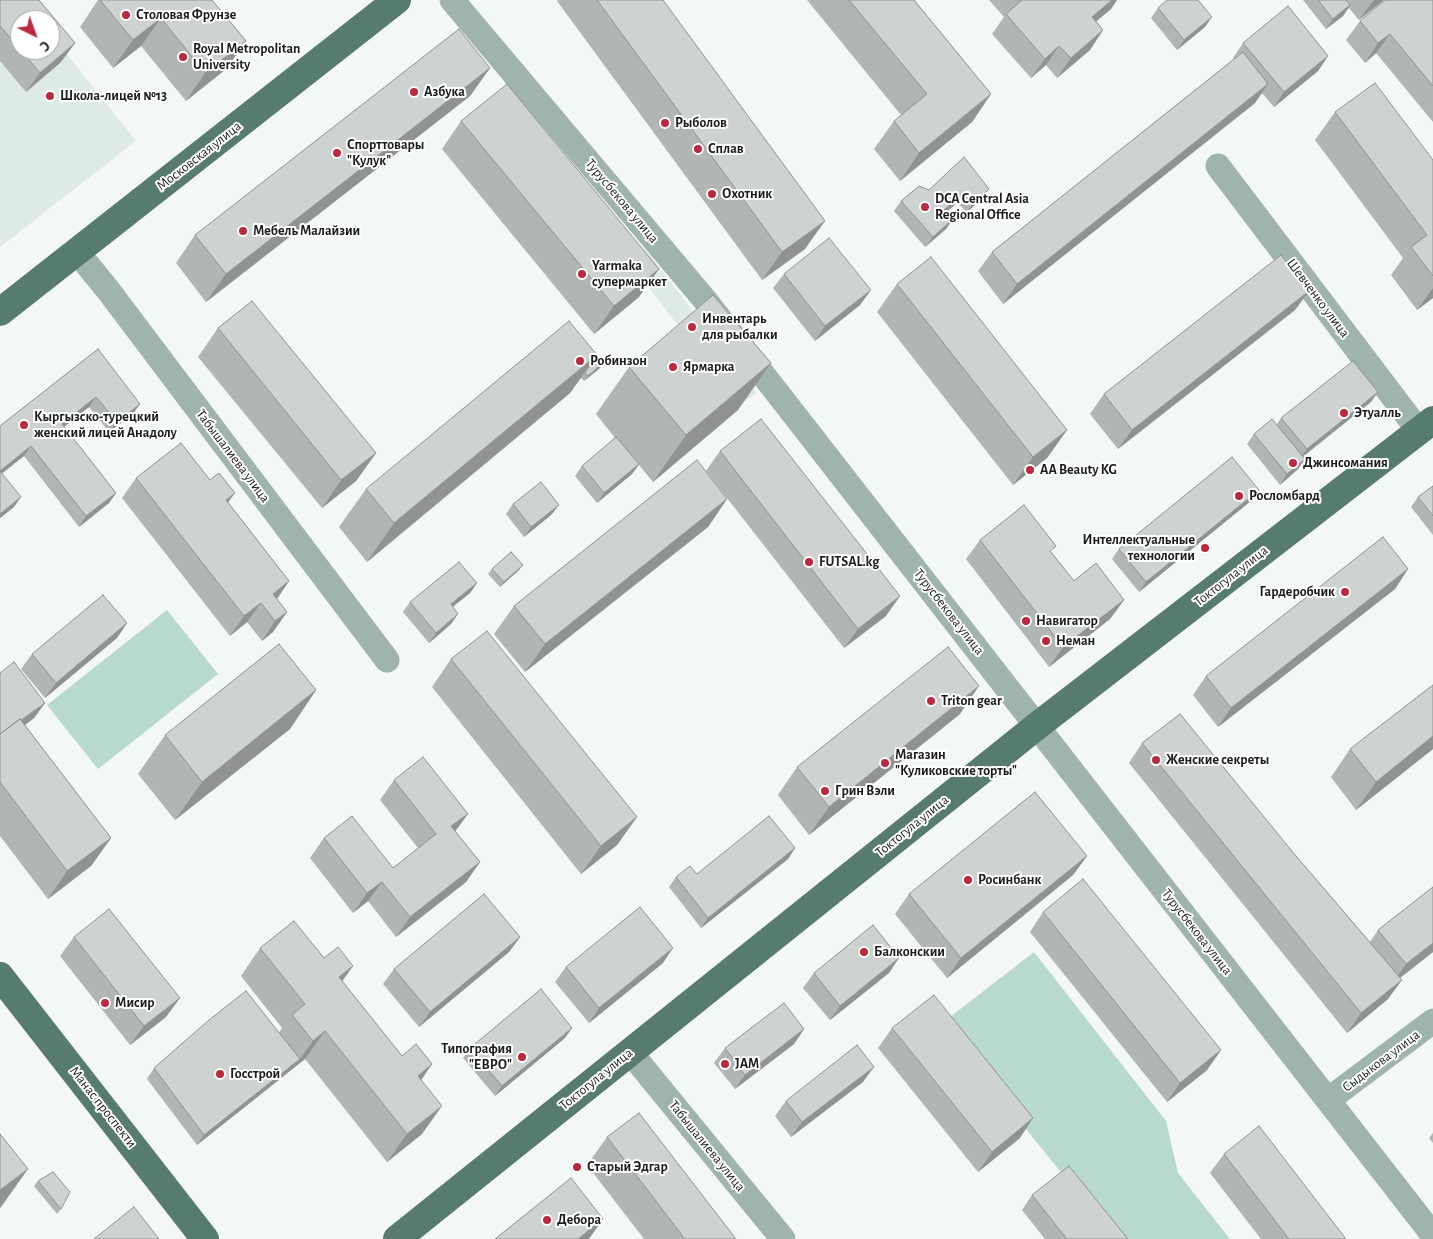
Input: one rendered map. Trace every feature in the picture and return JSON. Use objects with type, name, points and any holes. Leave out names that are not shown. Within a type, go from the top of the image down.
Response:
[{"type":"main road","name":"Московская улица","points":[[0,312],[397,0]]},
{"type":"main road","name":"Токтогула улица","points":[[397,1239],[1037,726],[1426,425]]},
{"type":"main road","name":"Манас проспекти","points":[[0,976],[205,1239]]},
{"type":"street","name":"Турусбекова улица","points":[[452,0],[706,300],[1433,1235]]},
{"type":"street","name":"Шевченко улица","points":[[1218,166],[1426,425]]},
{"type":"street","name":"Табышалиева улица","points":[[77,252],[108,290],[387,660]]},
{"type":"street","name":"Сыдыкова улица","points":[[1328,1100],[1433,1021]]},
{"type":"street","name":"Табышалиева улица","points":[[630,1052],[783,1239]]},
{"type":"shaded area","name":"Школа-лицей №13","points":[[0,0],[10,10],[10,60],[60,60],[60,46],[136,141],[0,247]]},
{"type":"shaded area","name":"Инвентарь для рыбалки","points":[[645,249],[756,393],[740,405],[629,262]]},
{"type":"green space","points":[[167,610],[218,674],[98,769],[47,705]]},
{"type":"green space","points":[[1034,952],[1166,1121],[1178,1173],[1230,1239],[1115,1239],[941,1024]]},
{"type":"building","points":[[0,0],[39,0],[47,10],[10,10],[10,38],[0,26]]},
{"type":"building","points":[[100,0],[212,0],[246,41],[205,73],[161,18],[133,40]]},
{"type":"building","points":[[597,0],[663,0],[825,221],[782,252]]},
{"type":"building","points":[[849,0],[914,0],[991,94],[919,153],[894,121],[927,94]]},
{"type":"building","points":[[1020,0],[1112,0],[1092,17],[1103,30],[1071,58],[1059,46],[1045,59],[1006,14]]},
{"type":"building","points":[[1167,0],[1198,0],[1212,17],[1184,40],[1158,8]]},
{"type":"building","points":[[1318,0],[1346,0],[1350,5],[1333,19]]},
{"type":"building","points":[[1385,0],[1433,0],[1433,86],[1390,34],[1378,43],[1360,21]]},
{"type":"building","points":[[1288,6],[1328,56],[1284,92],[1243,43]]},
{"type":"building","points":[[60,25],[75,43],[60,56]]},
{"type":"building","points":[[459,29],[490,68],[226,274],[195,235]]},
{"type":"building","points":[[1243,52],[1268,84],[1017,284],[992,252]]},
{"type":"building","points":[[29,60],[55,60],[40,73]]},
{"type":"building","points":[[1375,83],[1433,160],[1433,276],[1411,247],[1427,235],[1335,112]]},
{"type":"building","points":[[507,84],[659,269],[614,306],[461,121]]},
{"type":"building","name":"DCA Central Asia Regional Office","points":[[964,157],[989,189],[974,202],[964,193],[944,210],[953,219],[933,237],[901,201],[919,186],[929,190]]},
{"type":"building","points":[[829,238],[871,290],[825,326],[784,274]]},
{"type":"building","points":[[1281,255],[1309,291],[1132,430],[1104,394]]},
{"type":"building","points":[[931,257],[1067,430],[1033,457],[897,284]]},
{"type":"building","points":[[713,295],[771,363],[686,435],[629,367]]},
{"type":"building","points":[[252,301],[376,453],[341,480],[218,328]]},
{"type":"building","points":[[569,321],[597,355],[394,523],[366,489]]},
{"type":"building","name":"Кыргызско-турецкий женский лицей Анадолу","points":[[98,349],[140,404],[117,422],[96,397],[62,424],[116,493],[86,516],[31,446],[0,471],[0,426]]},
{"type":"building","points":[[597,355],[603,363],[588,376],[585,373]]},
{"type":"building","points":[[1353,361],[1378,392],[1307,449],[1281,418]]},
{"type":"building","points":[[761,419],[900,596],[858,629],[720,451]]},
{"type":"building","points":[[1272,419],[1305,459],[1287,474],[1254,434]]},
{"type":"building","points":[[616,437],[639,464],[604,493],[582,466]]},
{"type":"building","points":[[181,443],[210,480],[219,473],[235,493],[226,500],[289,581],[273,594],[287,612],[275,621],[261,603],[244,616],[136,478]]},
{"type":"building","points":[[1232,457],[1259,490],[1146,582],[1119,549]]},
{"type":"building","points":[[697,460],[727,499],[545,644],[514,606]]},
{"type":"building","points":[[0,471],[21,497],[0,514]]},
{"type":"building","points":[[541,482],[559,505],[531,527],[513,504]]},
{"type":"building","points":[[1433,486],[1433,516],[1418,497]]},
{"type":"building","points":[[1024,505],[1056,546],[1050,551],[1074,581],[1096,563],[1124,600],[1063,647],[980,540]]},
{"type":"building","points":[[1383,537],[1408,569],[1231,708],[1206,676]]},
{"type":"building","points":[[511,552],[523,565],[504,582],[492,569]]},
{"type":"building","points":[[459,562],[477,583],[451,604],[458,614],[436,633],[410,602]]},
{"type":"building","points":[[103,595],[127,623],[56,683],[32,654]]},
{"type":"building","points":[[487,631],[637,817],[601,846],[451,659]]},
{"type":"building","points":[[279,644],[316,690],[202,782],[165,735]]},
{"type":"building","points":[[948,647],[979,686],[829,807],[797,767]]},
{"type":"building","points":[[14,662],[45,703],[0,734],[0,673]]},
{"type":"building","points":[[1433,685],[1433,736],[1376,782],[1350,749]]},
{"type":"building","points":[[1180,714],[1291,850],[1402,980],[1361,1013],[1142,743]]},
{"type":"building","points":[[20,719],[111,838],[67,871],[0,782],[0,734]]},
{"type":"building","points":[[423,757],[468,814],[451,826],[480,862],[410,917],[382,882],[367,893],[324,838],[352,816],[393,868],[436,834],[394,780]]},
{"type":"building","points":[[1035,792],[1087,856],[961,958],[909,894]]},
{"type":"building","points":[[769,816],[795,848],[708,918],[676,877],[690,866],[697,874]]},
{"type":"building","points":[[1083,879],[1221,1050],[1180,1083],[1043,912]]},
{"type":"building","points":[[1433,887],[1433,943],[1406,964],[1378,930]]},
{"type":"building","points":[[484,894],[520,937],[430,1012],[394,969]]},
{"type":"building","points":[[640,907],[673,948],[599,1008],[566,967]]},
{"type":"building","points":[[109,909],[180,998],[144,1026],[74,937]]},
{"type":"building","points":[[294,921],[324,958],[338,947],[353,966],[339,977],[402,1056],[416,1044],[432,1064],[418,1076],[442,1106],[407,1134],[325,1031],[313,1041],[292,1015],[305,1004],[260,948]]},
{"type":"building","points":[[873,925],[899,958],[840,1006],[814,973]]},
{"type":"building","points":[[541,989],[572,1028],[502,1086],[470,1048]]},
{"type":"building","name":"Госстрой","points":[[246,991],[300,1059],[204,1135],[154,1068],[209,1020]]},
{"type":"building","points":[[934,995],[1033,1118],[992,1152],[892,1028]]},
{"type":"building","points":[[784,1003],[804,1029],[745,1075],[725,1048]]},
{"type":"building","points":[[857,1045],[874,1067],[802,1122],[786,1101]]},
{"type":"building","points":[[639,1113],[736,1239],[685,1239],[607,1137]]},
{"type":"building","points":[[1259,1126],[1346,1239],[1289,1239],[1224,1154]]},
{"type":"building","points":[[0,1134],[28,1169],[0,1190]]},
{"type":"building","points":[[1069,1166],[1128,1239],[1067,1239],[1032,1195]]},
{"type":"building","points":[[53,1172],[70,1192],[61,1209],[38,1181]]},
{"type":"building","points":[[571,1178],[603,1219],[578,1239],[495,1239]]},
{"type":"building","points":[[134,1207],[159,1239],[94,1239]]},
{"type":"place","name":"Столовая Фрунзе","points":[[126,15]]},
{"type":"place","name":"Royal Metropolitan University","points":[[183,57]]},
{"type":"place","name":"Азбука","points":[[414,92]]},
{"type":"place","name":"Школа-лицей №13","points":[[50,96]]},
{"type":"place","name":"Рыболов","points":[[665,123]]},
{"type":"place","name":"Сплав","points":[[698,149]]},
{"type":"place","name":"Спорттовары \"Кулук\"","points":[[337,153]]},
{"type":"place","name":"Охотник","points":[[712,194]]},
{"type":"place","name":"DCA Central Asia Regional Office","points":[[925,207]]},
{"type":"place","name":"Мебель Малайзии","points":[[243,231]]},
{"type":"place","name":"Yarmaka супермаркет","points":[[582,274]]},
{"type":"place","name":"Инвентарь для рыбалки","points":[[692,327]]},
{"type":"place","name":"Робинзон","points":[[580,361]]},
{"type":"place","name":"Ярмарка","points":[[673,367]]},
{"type":"place","name":"Этуалль","points":[[1344,413]]},
{"type":"place","name":"Кыргызско-турецкий женский лицей Анадолу","points":[[24,425]]},
{"type":"place","name":"Джинсомания","points":[[1293,463]]},
{"type":"place","name":"AA Beauty KG","points":[[1030,470]]},
{"type":"place","name":"Росломбард","points":[[1239,496]]},
{"type":"place","name":"Интеллектуальные технологии","points":[[1205,548]]},
{"type":"place","name":"FUTSAL.kg","points":[[809,562]]},
{"type":"place","name":"Гардеробчик","points":[[1345,592]]},
{"type":"place","name":"Навигатор","points":[[1026,621]]},
{"type":"place","name":"Неман","points":[[1046,641]]},
{"type":"place","name":"Triton gear","points":[[931,701]]},
{"type":"place","name":"Женские секреты","points":[[1156,760]]},
{"type":"place","name":"Магазин \"Куликовские торты\"","points":[[885,763]]},
{"type":"place","name":"Грин Вэли","points":[[825,791]]},
{"type":"place","name":"Росинбанк","points":[[968,880]]},
{"type":"place","name":"Балконскии","points":[[864,952]]},
{"type":"place","name":"Мисир","points":[[105,1003]]},
{"type":"place","name":"Типография \"ЕВРО\"","points":[[522,1057]]},
{"type":"place","name":"JAM","points":[[725,1064]]},
{"type":"place","name":"Госстрой","points":[[220,1074]]},
{"type":"place","name":"Старый Эдгар","points":[[577,1167]]},
{"type":"place","name":"Дебора","points":[[547,1220]]}]
